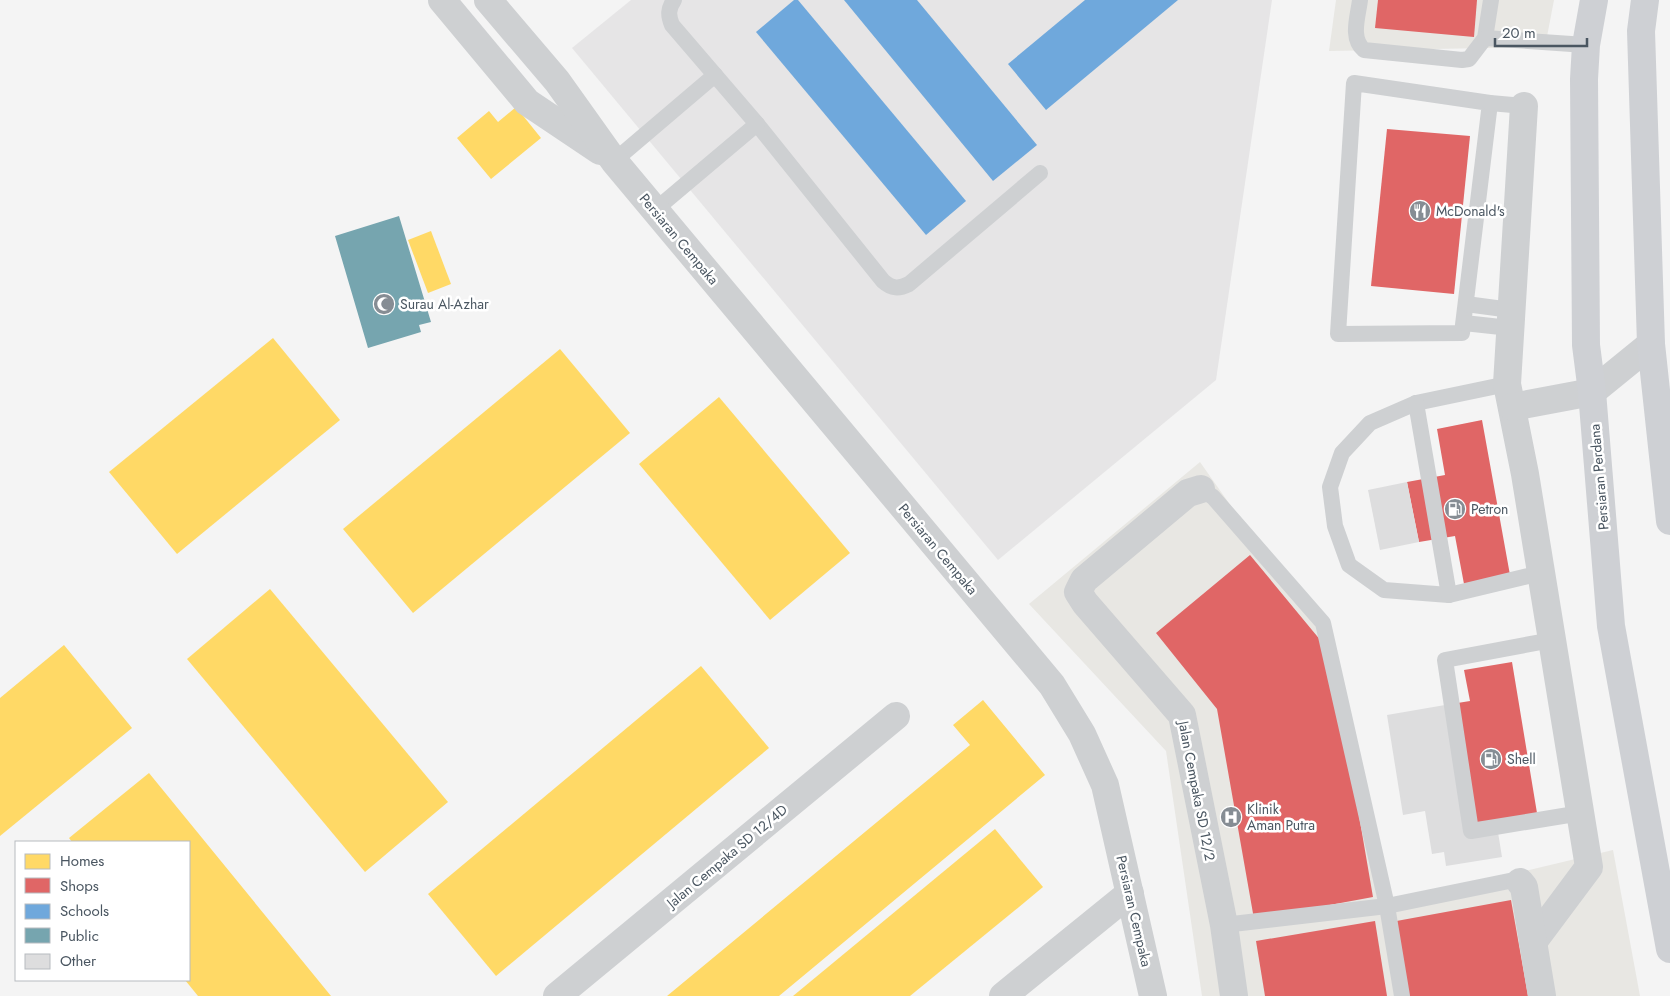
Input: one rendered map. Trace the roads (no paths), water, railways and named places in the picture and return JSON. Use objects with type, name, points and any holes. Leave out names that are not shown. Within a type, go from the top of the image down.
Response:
[{"type":"main road","name":"Persiaran Perdana","points":[[1594,0],[1586,45],[1584,79],[1586,345],[1592,392],[1612,626],[1670,949]]},
{"type":"main road","points":[[1645,0],[1640,30],[1651,344],[1670,521]]},
{"type":"street","points":[[442,0],[527,102],[614,161]]},
{"type":"street","points":[[488,0],[557,81],[614,161]]},
{"type":"street","points":[[1524,106],[1510,319],[1510,396],[1589,866],[1533,942]]},
{"type":"street","name":"Persiaran Cempaka","points":[[614,161],[1052,685],[1082,734],[1105,785],[1153,996]]},
{"type":"street","points":[[1510,396],[1592,392],[1651,344]]},
{"type":"street","name":"Jalan Cempaka SD 12/2","points":[[1201,489],[1188,493],[1084,580],[1078,592],[1085,603],[1182,715],[1224,925],[1234,996]]},
{"type":"street","name":"Jalan Cempaka SD 12/4D","points":[[557,996],[896,716]]},
{"type":"street","points":[[1520,882],[1524,887],[1542,996]]},
{"type":"street","points":[[1004,996],[1130,893]]},
{"type":"lane","points":[[674,0],[669,7],[668,17],[672,25],[757,124],[883,281],[891,287],[901,288],[909,284],[1040,173]]},
{"type":"lane","points":[[1360,0],[1356,38],[1359,46],[1364,50],[1462,60],[1469,59],[1486,38],[1490,0]]},
{"type":"lane","points":[[1486,38],[1586,45]]},
{"type":"lane","points":[[614,161],[716,75]]},
{"type":"lane","points":[[1490,103],[1462,333],[1338,334],[1354,83],[1490,103],[1524,106]]},
{"type":"lane","points":[[654,210],[757,124]]},
{"type":"lane","points":[[1466,304],[1510,319]]},
{"type":"lane","points":[[1464,323],[1510,319]]},
{"type":"lane","points":[[1510,396],[1416,403],[1370,423],[1342,453],[1330,487],[1335,526],[1349,565],[1384,590],[1449,595],[1541,573]]},
{"type":"lane","points":[[1416,403],[1449,595]]},
{"type":"lane","points":[[1201,489],[1213,497],[1323,623],[1387,906],[1402,996]]},
{"type":"lane","points":[[1552,640],[1444,660],[1471,831],[1581,813]]},
{"type":"lane","points":[[1224,925],[1387,906],[1514,880],[1520,882]]},
{"type":"place","name":"McDonald's","points":[[1420,211]]},
{"type":"place","name":"Surau Al-Azhar","points":[[384,304]]},
{"type":"place","name":"Petron","points":[[1455,509]]},
{"type":"place","name":"Shell","points":[[1491,759]]},
{"type":"place","name":"Klinik Aman Putra","points":[[1231,817]]}]
